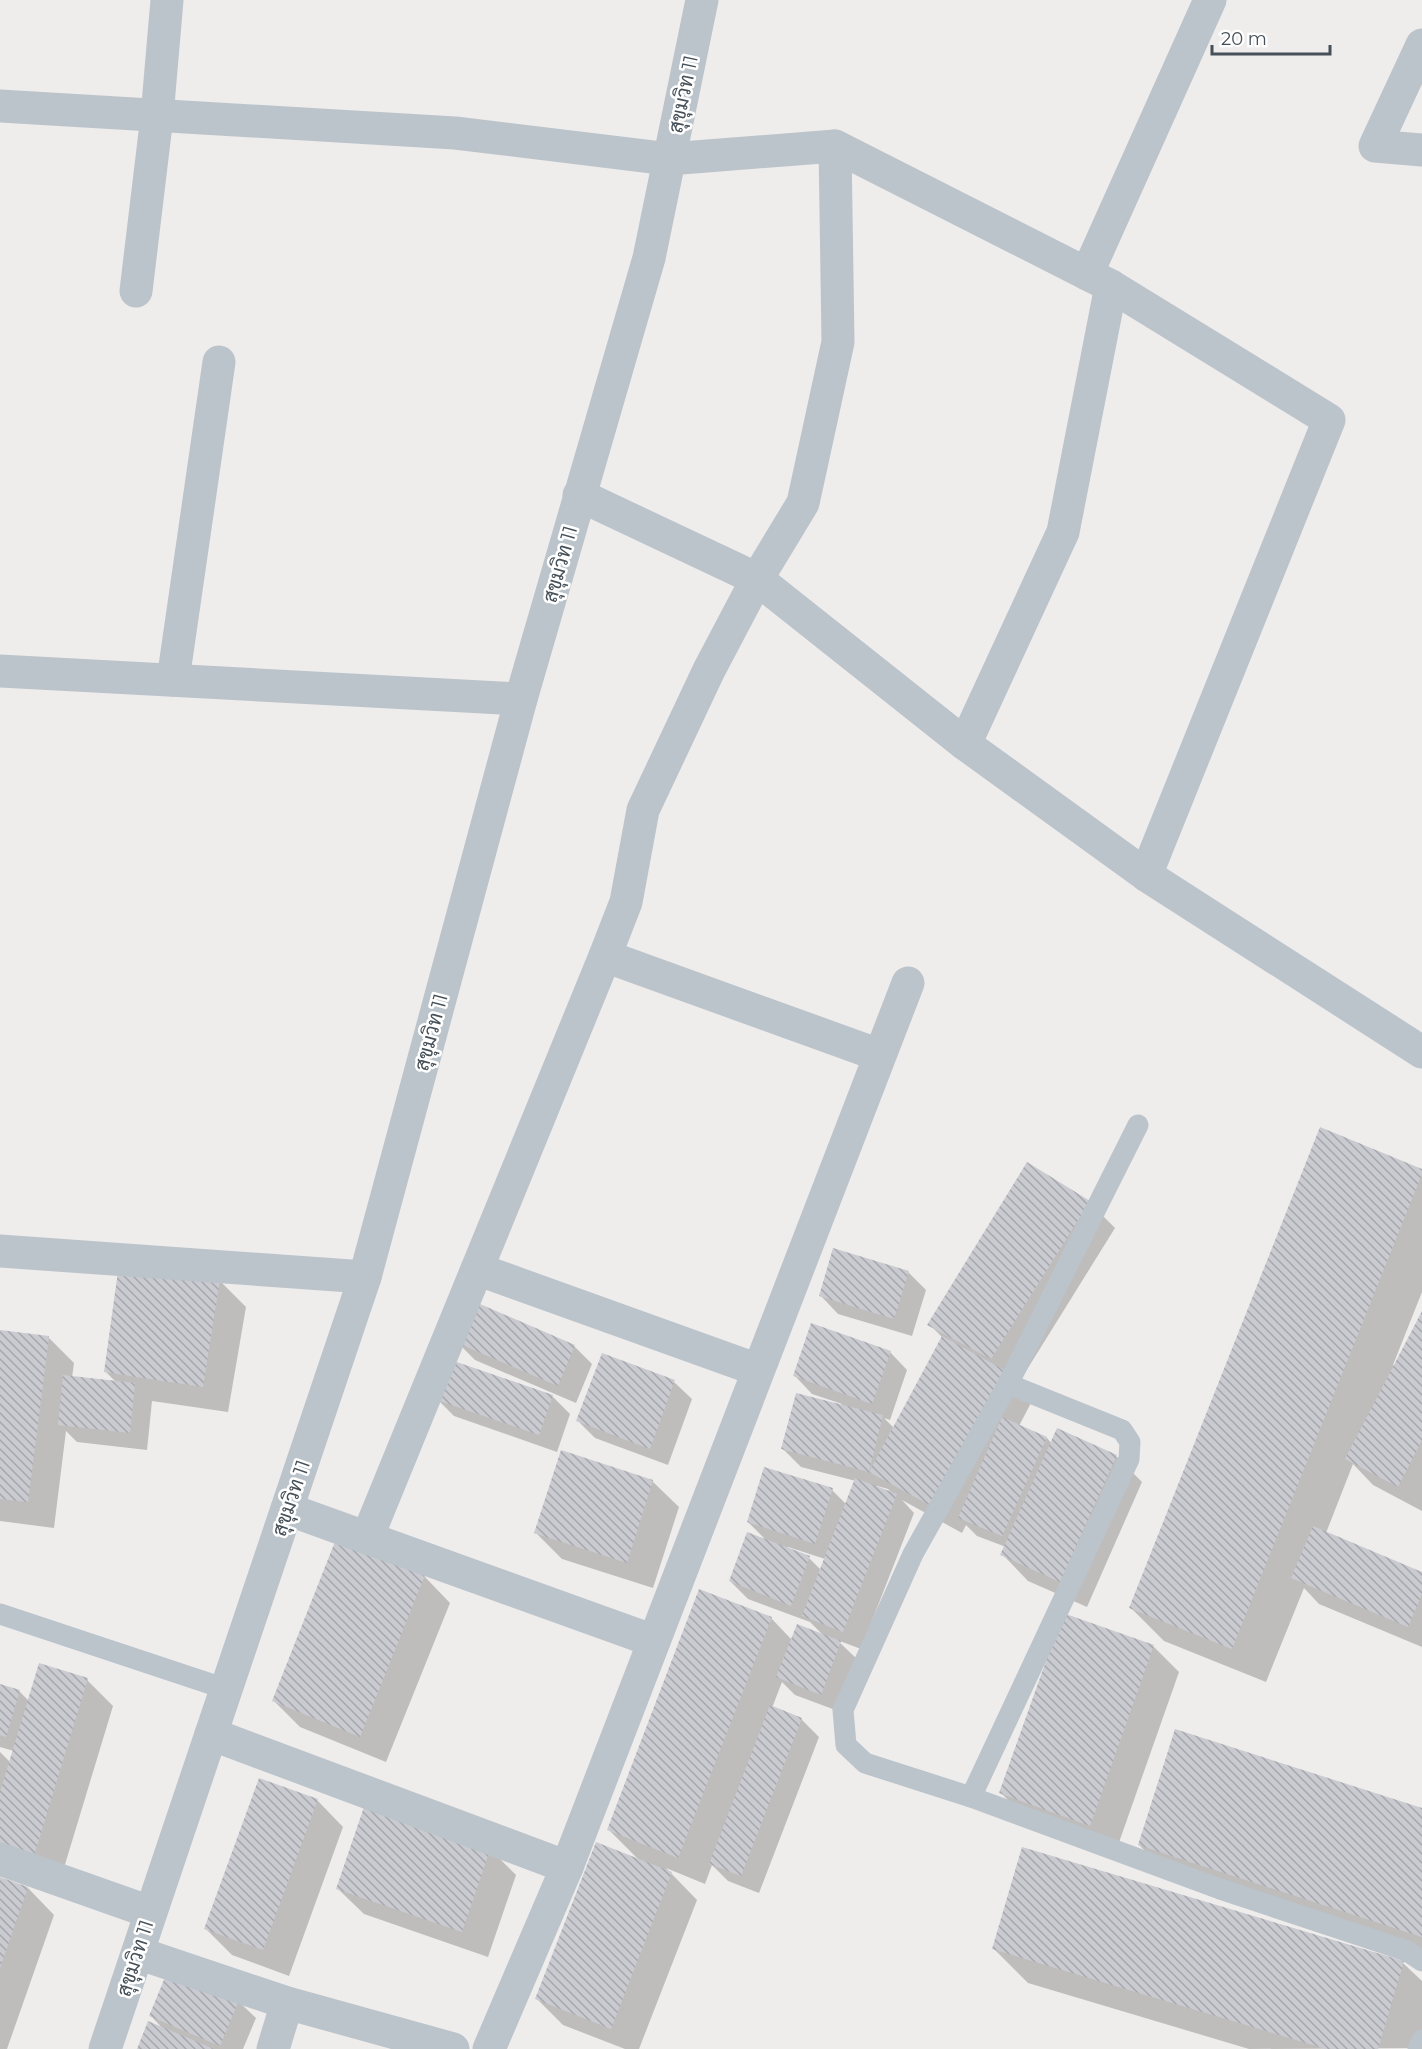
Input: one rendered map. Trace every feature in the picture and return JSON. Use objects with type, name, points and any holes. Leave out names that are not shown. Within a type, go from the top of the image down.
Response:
[{"type":"street","points":[[136,291],[157,116],[167,0]]},
{"type":"street","name":"สุขุมวิท 11","points":[[105,2049],[365,1277],[520,699],[649,258],[702,0]]},
{"type":"street","points":[[965,744],[1063,532],[1099,280],[1210,0]]},
{"type":"street","points":[[1422,45],[1375,146],[1422,150]]},
{"type":"street","points":[[0,106],[455,133],[669,159],[835,146],[1099,280],[1329,420],[1146,875]]},
{"type":"street","points":[[367,1538],[626,902],[643,810],[709,670],[758,579],[803,503],[838,342],[835,146]]},
{"type":"street","points":[[173,680],[219,362]]},
{"type":"street","points":[[579,495],[758,579],[965,744],[1146,875],[1422,1052]]},
{"type":"street","points":[[0,670],[520,699]]},
{"type":"street","points":[[605,957],[879,1055]]},
{"type":"street","points":[[489,2049],[567,1867],[908,983]]},
{"type":"street","points":[[0,1251],[365,1277]]},
{"type":"street","points":[[477,1269],[758,1370]]},
{"type":"street","points":[[287,1509],[654,1641]]},
{"type":"street","points":[[211,1734],[567,1867]]},
{"type":"street","points":[[0,1859],[150,1912]]},
{"type":"street","points":[[138,1953],[287,2003],[453,2049]]},
{"type":"street","points":[[273,2049],[287,2003]]},
{"type":"lane","points":[[1138,1125],[1008,1384],[913,1554],[843,1710],[846,1745],[865,1763],[971,1797],[1220,1889],[1407,1951],[1422,1961]]},
{"type":"lane","points":[[971,1797],[1129,1459],[1130,1442],[1122,1430],[1008,1384]]},
{"type":"lane","points":[[0,1614],[226,1689]]},
{"type":"lane","points":[[1418,2049],[1422,2040]]},
{"type":"building","points":[[1320,1127],[1422,1169],[1422,1174],[1232,1649],[1129,1608]]},
{"type":"building","points":[[1027,1162],[1090,1201],[991,1359],[927,1325]]},
{"type":"building","points":[[833,1248],[909,1271],[894,1319],[819,1296]]},
{"type":"building","points":[[119,1264],[220,1279],[203,1387],[104,1372]]},
{"type":"building","points":[[473,1301],[575,1345],[558,1386],[455,1342]]},
{"type":"building","points":[[1422,1311],[1422,1440],[1398,1487],[1345,1459]]},
{"type":"building","points":[[811,1323],[891,1351],[872,1404],[793,1376]]},
{"type":"building","points":[[0,1330],[49,1336],[28,1502],[0,1499]]},
{"type":"building","points":[[942,1336],[1008,1372],[935,1508],[869,1472]]},
{"type":"building","points":[[602,1353],[675,1380],[650,1449],[576,1421]]},
{"type":"building","points":[[448,1359],[553,1395],[539,1435],[434,1399]]},
{"type":"building","points":[[63,1375],[135,1383],[130,1433],[58,1425]]},
{"type":"building","points":[[796,1393],[883,1415],[869,1472],[781,1449]]},
{"type":"building","points":[[1002,1417],[1047,1437],[1002,1536],[958,1518]]},
{"type":"building","points":[[1057,1428],[1117,1455],[1060,1582],[1000,1555]]},
{"type":"building","points":[[561,1450],[653,1480],[627,1563],[534,1533]]},
{"type":"building","points":[[764,1467],[833,1488],[815,1544],[747,1522]]},
{"type":"building","points":[[855,1478],[897,1494],[843,1632],[802,1616]]},
{"type":"building","points":[[1313,1526],[1422,1572],[1422,1594],[1408,1627],[1291,1578]]},
{"type":"building","points":[[747,1532],[810,1556],[791,1606],[729,1581]]},
{"type":"building","points":[[336,1539],[425,1575],[360,1737],[272,1701]]},
{"type":"building","points":[[699,1589],[772,1617],[678,1858],[607,1830]]},
{"type":"building","points":[[1063,1613],[1154,1645],[1090,1826],[999,1793]]},
{"type":"building","points":[[797,1624],[841,1641],[821,1695],[776,1677]]},
{"type":"building","points":[[39,1663],[88,1678],[34,1856],[0,1845],[0,1792]]},
{"type":"building","points":[[0,1684],[20,1690],[6,1737],[0,1735]]},
{"type":"building","points":[[770,1705],[802,1718],[741,1876],[709,1864]]},
{"type":"building","points":[[1175,1729],[1422,1808],[1422,1937],[1138,1845]]},
{"type":"building","points":[[259,1778],[318,1799],[263,1950],[204,1929]]},
{"type":"building","points":[[365,1804],[491,1847],[462,1932],[336,1889]]},
{"type":"building","points":[[596,1842],[672,1872],[611,2029],[535,1999]]},
{"type":"building","points":[[1022,1847],[1404,1961],[1378,2049],[1326,2049],[992,1949]]},
{"type":"building","points":[[0,1877],[28,1887],[0,1968]]},
{"type":"building","points":[[168,1970],[239,2000],[220,2046],[149,2016]]},
{"type":"building","points":[[148,2021],[214,2049],[137,2049]]}]
